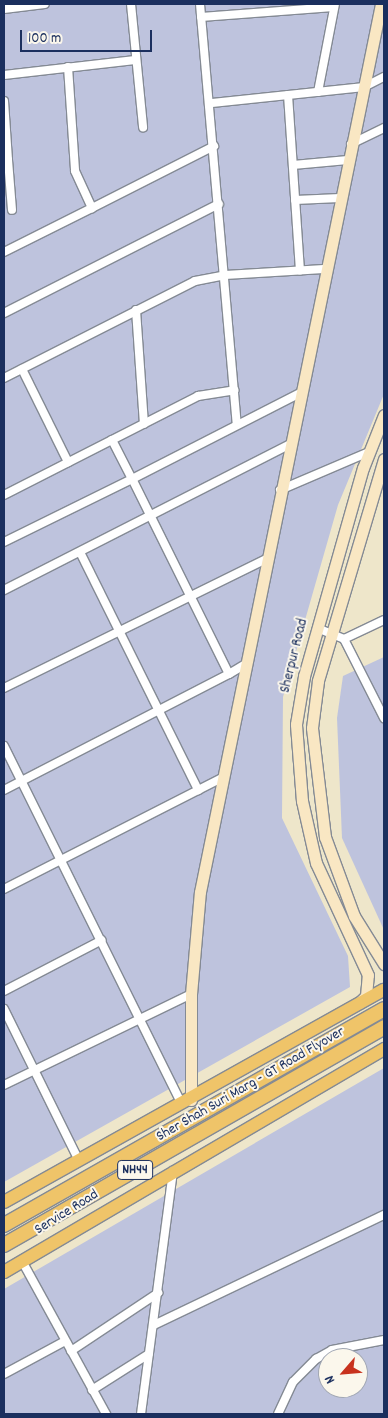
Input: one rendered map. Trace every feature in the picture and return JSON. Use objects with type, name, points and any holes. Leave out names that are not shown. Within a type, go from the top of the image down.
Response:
[{"type":"highway","name":"Sher Shah Suri Marg - GT Road Flyover","points":[[4,1225],[384,1009]]},
{"type":"highway","name":"Sher Shah Suri Marg - GT Road Flyover","points":[[4,1245],[384,1027]]},
{"type":"main road","points":[[4,1202],[309,1034],[384,990]]},
{"type":"main road","name":"Service Road","points":[[4,1272],[174,1169],[384,1049]]},
{"type":"street","points":[[4,9],[45,4]]},
{"type":"street","points":[[131,4],[143,127]]},
{"type":"street","points":[[200,4],[212,103],[237,424]]},
{"type":"street","points":[[201,17],[290,7],[334,5],[318,92]]},
{"type":"street","points":[[187,1102],[191,994],[200,892],[324,269],[381,10]]},
{"type":"street","points":[[4,75],[135,60]]},
{"type":"street","points":[[68,67],[76,171],[92,208]]},
{"type":"street","points":[[212,103],[364,87],[384,77]]},
{"type":"street","points":[[288,95],[300,271]]},
{"type":"street","points":[[4,101],[6,160],[12,210]]},
{"type":"street","points":[[351,144],[384,128]]},
{"type":"street","points":[[4,252],[214,146]]},
{"type":"street","points":[[293,166],[348,160]]},
{"type":"street","points":[[295,200],[340,198]]},
{"type":"street","points":[[4,313],[219,204]]},
{"type":"street","points":[[4,378],[195,281],[225,275],[324,269]]},
{"type":"street","points":[[136,310],[144,424]]},
{"type":"street","points":[[22,368],[68,462]]},
{"type":"street","points":[[4,495],[198,396],[235,390]]},
{"type":"street","points":[[4,542],[300,393]]},
{"type":"street","name":"Sherpur Road","points":[[355,1007],[366,996],[368,975],[334,908],[308,833],[298,762],[298,709],[317,628],[363,468],[384,414]]},
{"type":"street","points":[[112,440],[152,516],[229,674]]},
{"type":"street","points":[[4,590],[289,445]]},
{"type":"street","points":[[280,490],[369,452]]},
{"type":"street","name":"Sherpur Road","points":[[384,459],[332,633],[314,703],[315,767],[325,837],[349,900],[375,954],[384,964]]},
{"type":"street","points":[[363,468],[379,474]]},
{"type":"street","points":[[80,552],[198,790]]},
{"type":"street","points":[[4,688],[266,559]]},
{"type":"street","points":[[344,639],[384,620]]},
{"type":"street","points":[[317,628],[344,639],[384,718]]},
{"type":"street","points":[[4,790],[244,665]]},
{"type":"street","points":[[4,746],[140,1018],[187,1102]]},
{"type":"street","points":[[4,889],[222,778]]},
{"type":"street","points":[[334,908],[349,900]]},
{"type":"street","points":[[4,990],[102,940]]},
{"type":"street","points":[[4,1085],[191,994]]},
{"type":"street","points":[[4,1009],[80,1161]]},
{"type":"street","points":[[4,1028],[12,1024]]},
{"type":"street","points":[[141,1414],[174,1169]]},
{"type":"street","points":[[154,1325],[384,1215]]},
{"type":"street","points":[[22,1261],[106,1414]]},
{"type":"street","points":[[71,1351],[158,1293]]},
{"type":"street","points":[[4,1374],[65,1340]]},
{"type":"street","points":[[278,1414],[293,1382],[316,1359],[339,1348],[384,1340]]},
{"type":"street","points":[[92,1390],[149,1354]]},
{"type":"shaded area","points":[[4,4],[384,4],[384,394],[338,505],[283,697],[282,818],[348,956],[350,987],[4,1182]]},
{"type":"shaded area","points":[[384,657],[384,930],[342,838],[337,718],[343,676]]},
{"type":"shaded area","points":[[384,1068],[384,1414],[4,1414],[4,1289]]}]
